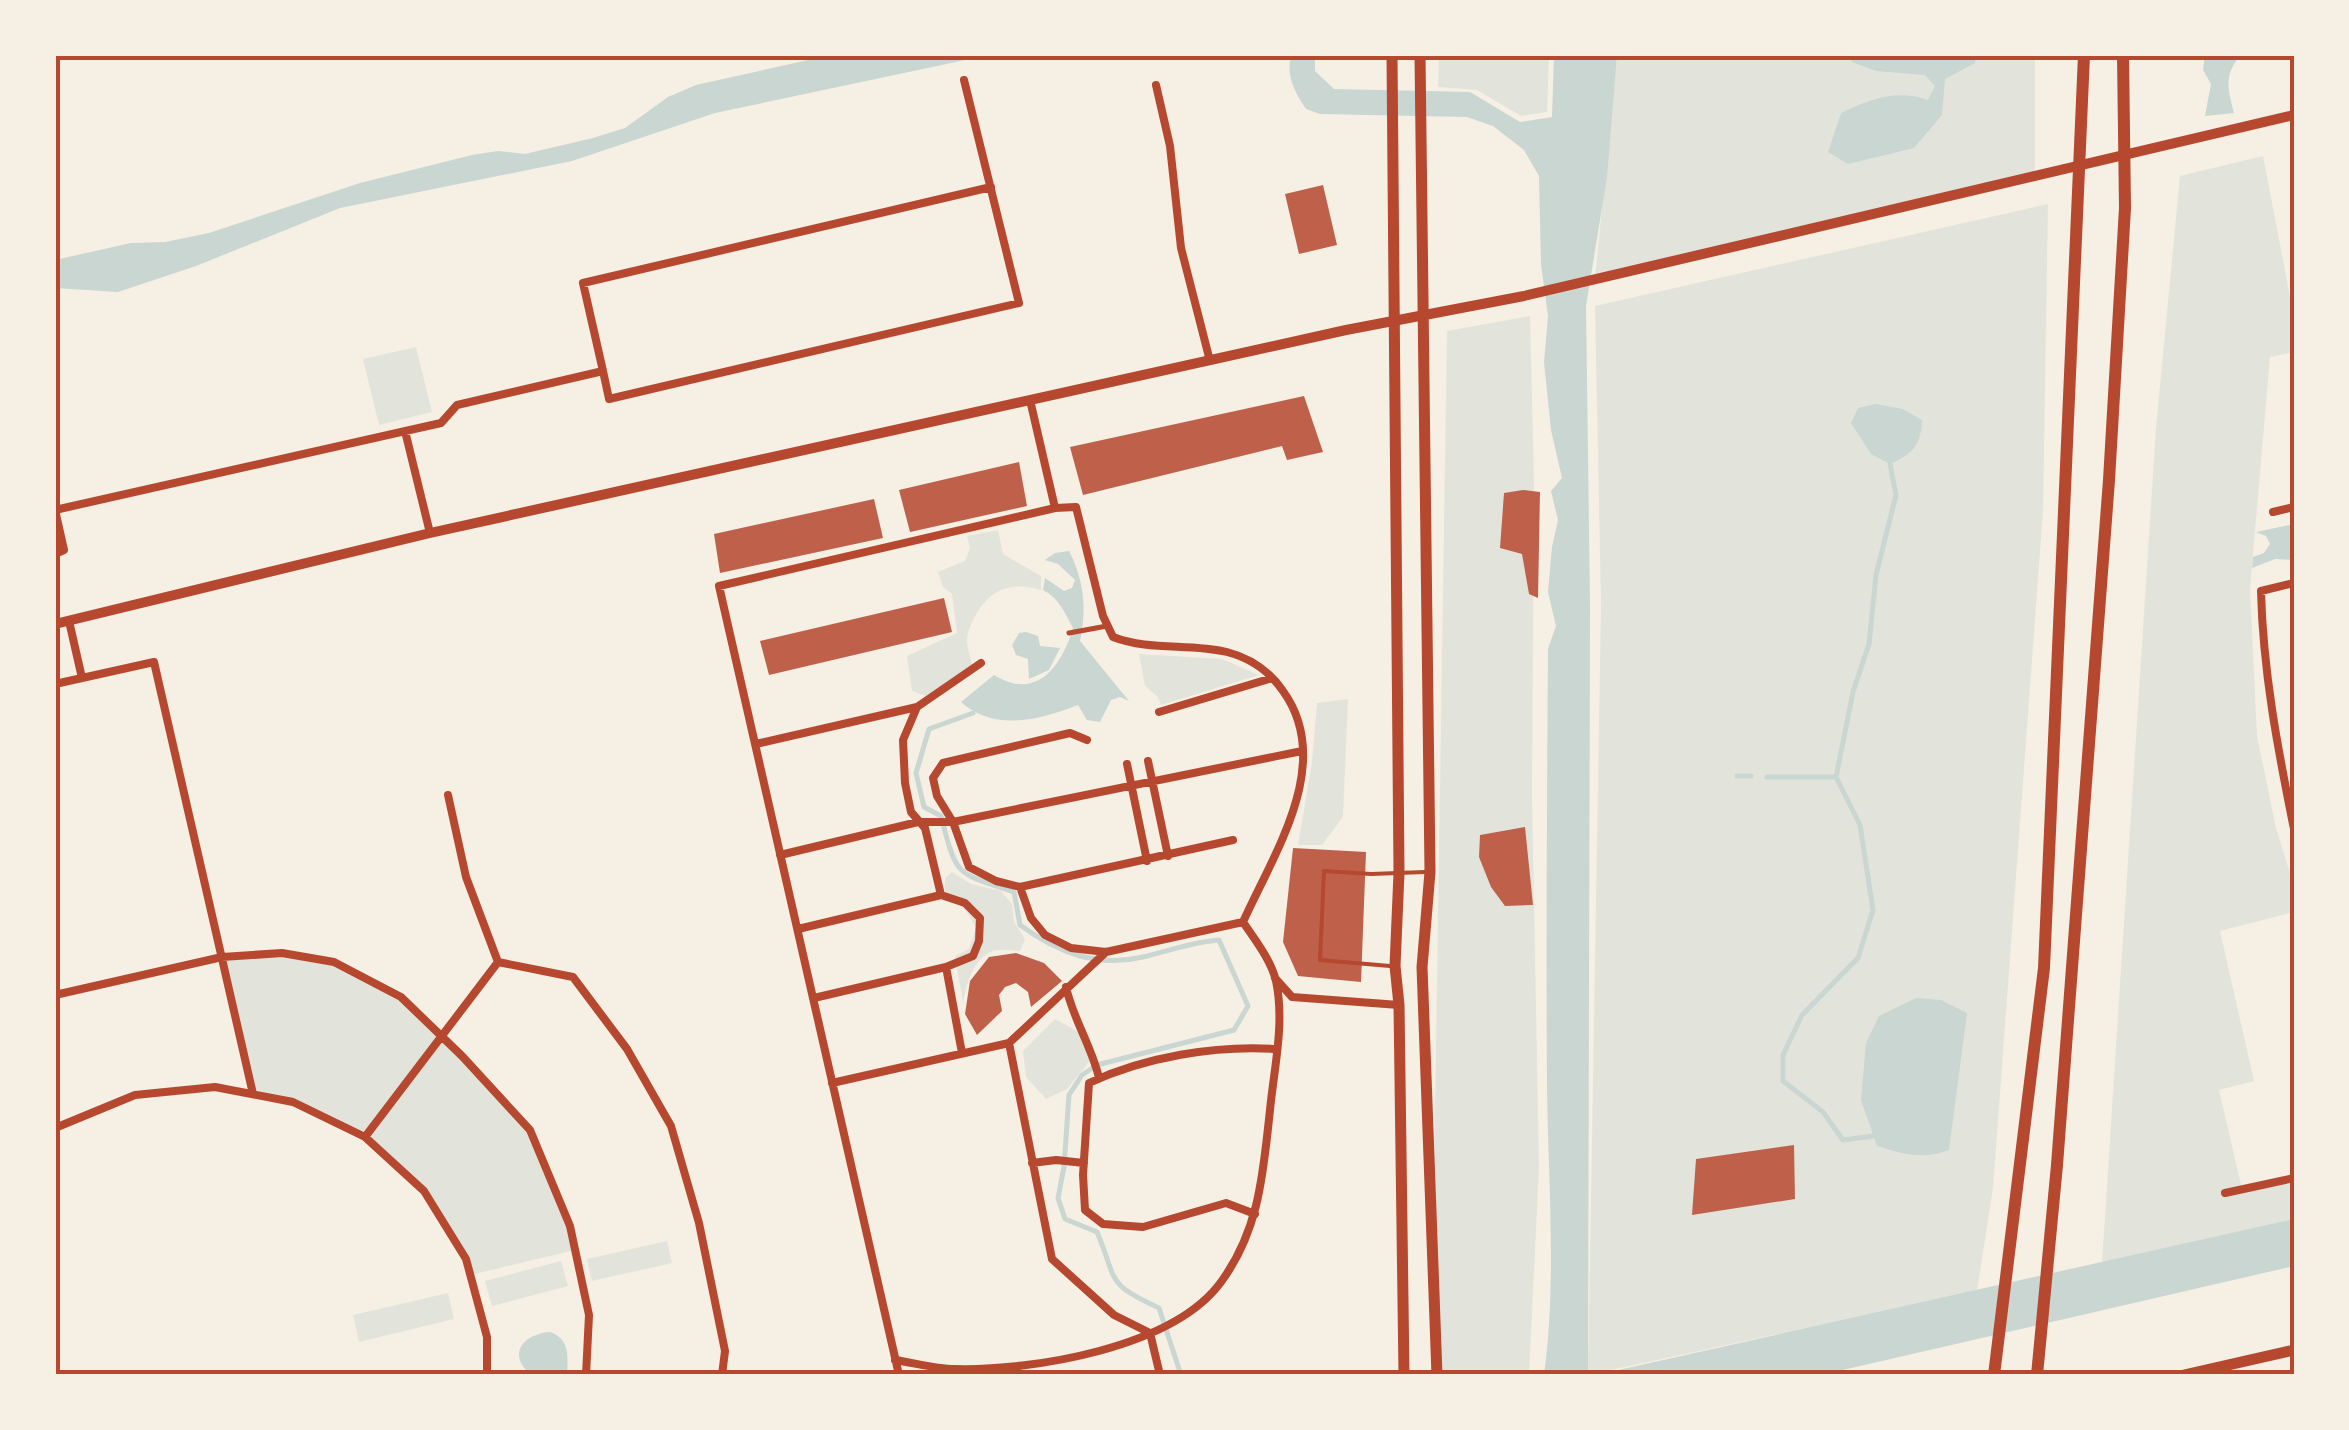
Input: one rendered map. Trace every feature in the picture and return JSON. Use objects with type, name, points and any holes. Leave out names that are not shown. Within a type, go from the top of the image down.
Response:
[{"type":"highway","points":[[1994,1375],[2044,968],[2084,111],[2083,55]]},
{"type":"highway","points":[[2037,1375],[2109,480],[2126,208],[2126,55]]},
{"type":"main road","points":[[1392,61],[1398,872],[1395,966],[1404,1375]]},
{"type":"main road","points":[[1420,62],[1430,872],[1422,968],[1437,1375]]},
{"type":"main road","points":[[55,624],[430,532],[1393,320],[1524,296],[2294,115]]},
{"type":"main road","points":[[2184,1375],[2294,1350]]},
{"type":"street","points":[[964,80],[991,187],[1019,302],[609,398],[583,283],[991,187]]},
{"type":"street","points":[[1156,85],[1170,146],[1182,248],[1210,361]]},
{"type":"street","points":[[55,554],[64,550],[55,510],[441,423],[457,405],[602,371]]},
{"type":"street","points":[[1030,400],[1055,508]]},
{"type":"street","points":[[405,431],[430,532]]},
{"type":"street","points":[[899,1375],[719,586],[1076,506],[1112,637],[1128,643],[1228,652],[1257,665],[1296,709],[1302,777],[1293,812],[1243,922]]},
{"type":"street","points":[[2273,512],[2294,507]]},
{"type":"street","points":[[2294,583],[2262,591],[2263,645],[2294,828]]},
{"type":"street","points":[[69,621],[82,678]]},
{"type":"street","points":[[1069,633],[1107,626]]},
{"type":"street","points":[[55,684],[154,662],[253,1094]]},
{"type":"street","points":[[756,744],[918,707],[982,663]]},
{"type":"street","points":[[1158,712],[1272,678]]},
{"type":"street","points":[[918,707],[903,740],[904,784],[911,812],[925,828],[941,895]]},
{"type":"street","points":[[1087,740],[1070,732],[943,763],[932,778],[969,867],[1020,887],[1233,840]]},
{"type":"street","points":[[780,855],[918,822],[953,822],[1302,751]]},
{"type":"street","points":[[1148,760],[1168,856]]},
{"type":"street","points":[[1127,764],[1147,861]]},
{"type":"street","points":[[448,795],[466,877],[498,962]]},
{"type":"street","points":[[1020,887],[1031,918],[1045,936],[1071,948],[1106,952],[1243,922]]},
{"type":"street","points":[[798,929],[941,895],[965,903],[980,918],[979,941],[972,956],[946,967],[814,998]]},
{"type":"street","points":[[1243,922],[1275,978],[1292,997],[1398,1004]]},
{"type":"street","points":[[832,1082],[1008,1043],[1106,952]]},
{"type":"street","points":[[55,996],[222,957],[282,954],[334,962],[401,997],[530,1130],[570,1226],[589,1315],[586,1375]]},
{"type":"street","points":[[365,1138],[498,962]]},
{"type":"street","points":[[498,962],[573,978],[627,1049],[671,1126],[698,1223],[724,1352],[722,1375]]},
{"type":"street","points":[[946,967],[962,1053]]},
{"type":"street","points":[[895,1360],[951,1370],[1011,1368],[1079,1355],[1133,1341],[1174,1321],[1220,1284],[1246,1238],[1260,1201],[1280,1013],[1275,978]]},
{"type":"street","points":[[1066,987],[1099,1077]]},
{"type":"street","points":[[1008,1043],[1052,1259],[1114,1314],[1153,1331]]},
{"type":"street","points":[[1255,1214],[1226,1202],[1142,1227],[1103,1224],[1085,1210],[1079,1163],[1088,1084],[1099,1077],[1160,1061],[1240,1046],[1276,1050]]},
{"type":"street","points":[[55,1128],[135,1095],[214,1087],[294,1102],[365,1138],[424,1191],[466,1260],[487,1336],[486,1375]]},
{"type":"street","points":[[1032,1163],[1079,1163]]},
{"type":"street","points":[[2225,1193],[2294,1178]]},
{"type":"street","points":[[1153,1331],[1160,1375]]},
{"type":"lane","points":[[1395,966],[1320,960],[1324,870],[1430,872]]},
{"type":"shaded area","points":[[831,55],[989,55],[715,113],[572,161],[340,208],[196,266],[118,292],[55,288],[55,260],[131,243],[165,242],[209,233],[360,183],[472,155],[498,151],[525,154],[593,138],[625,128],[668,97],[696,85]]},
{"type":"shaded area","points":[[1291,55],[1315,55],[1315,71],[1334,89],[1470,92],[1520,122],[1552,117],[1554,55],[1617,55],[1607,177],[1586,306],[1590,606],[1588,1375],[1544,1375],[1551,1267],[1548,649],[1556,626],[1548,592],[1558,520],[1551,491],[1562,478],[1551,430],[1544,362],[1548,316],[1541,264],[1539,176],[1524,150],[1493,126],[1467,117],[1320,114],[1306,109],[1292,83]]},
{"type":"shaded area","points":[[1439,55],[1549,55],[1547,112],[1521,116],[1477,90],[1438,87]]},
{"type":"shaded area","points":[[1617,55],[2035,55],[2035,175],[1595,279]]},
{"type":"shaded area","points":[[1850,55],[1976,55],[1975,63],[1945,79],[1942,115],[1914,148],[1848,164],[1828,152],[1841,113],[1883,97],[1905,95],[1928,100],[1935,86],[1925,75],[1876,71],[1852,62]]},
{"type":"shaded area","points":[[2205,55],[2241,55],[2229,76],[2234,113],[2205,116],[2211,84],[2203,70]]},
{"type":"shaded area","points":[[2263,156],[2294,317],[2294,352],[2270,357],[2250,589],[2257,736],[2276,828],[2294,886],[2294,912],[2220,931],[2254,1081],[2219,1090],[2242,1189],[2294,1178],[2294,1219],[2102,1263],[2156,428],[2180,176]]},
{"type":"shaded area","points":[[2048,204],[2043,511],[1993,1188],[1977,1291],[1588,1375],[1601,605],[1595,306]]},
{"type":"shaded area","points":[[1530,316],[1534,482],[1532,794],[1539,1168],[1529,1375],[1431,1375],[1447,331]]},
{"type":"shaded area","points":[[416,347],[432,412],[379,425],[363,359]]},
{"type":"shaded area","points":[[1876,404],[1903,409],[1922,420],[1914,448],[1890,464],[1871,454],[1851,423],[1858,408]]},
{"type":"shaded area","points":[[2294,524],[2294,560],[2275,559],[2252,568],[2253,557],[2264,553],[2270,544],[2266,536],[2256,532]]},
{"type":"shaded area","points":[[998,530],[1003,554],[1041,576],[1041,590],[1014,587],[991,596],[978,611],[968,633],[972,665],[926,696],[912,691],[907,656],[957,633],[952,594],[943,587],[938,572],[965,561],[970,548],[967,536]]},
{"type":"shaded area","points":[[1069,551],[1083,594],[1080,641],[1129,701],[1120,697],[1111,700],[1100,722],[1087,720],[1078,705],[1018,720],[988,717],[974,711],[961,702],[994,675],[1009,682],[1035,682],[1046,676],[1062,655],[1073,628],[1057,602],[1043,590],[1045,578],[1064,591],[1072,588],[1075,580],[1058,564],[1045,560],[1055,553]]},
{"type":"shaded area","points":[[1019,633],[1038,636],[1040,646],[1060,648],[1049,670],[1029,679],[1028,659],[1016,655],[1012,645]]},
{"type":"shaded area","points":[[1139,654],[1222,659],[1259,675],[1161,705],[1145,686]]},
{"type":"shaded area","points":[[1348,699],[1343,817],[1322,845],[1298,845],[1317,703]]},
{"type":"shaded area","points":[[952,872],[971,884],[1001,891],[1012,904],[1014,922],[1025,939],[1020,951],[993,951],[980,960],[963,1003],[955,956],[969,949],[976,927],[945,891],[945,878]]},
{"type":"shaded area","points":[[282,953],[334,962],[401,997],[530,1130],[570,1226],[575,1250],[470,1275],[459,1249],[428,1200],[387,1157],[364,1139],[312,1111],[253,1094],[222,957]]},
{"type":"shaded area","points":[[1916,998],[1941,1000],[1967,1013],[1949,1150],[1931,1155],[1877,1146],[1861,1100],[1866,1043],[1879,1016]]},
{"type":"shaded area","points":[[1055,1019],[1077,1031],[1093,1057],[1067,1089],[1046,1099],[1026,1077],[1023,1051]]},
{"type":"shaded area","points":[[2294,1219],[2294,1266],[1821,1375],[1596,1375]]},
{"type":"shaded area","points":[[667,1241],[672,1263],[592,1281],[587,1259]]},
{"type":"shaded area","points":[[561,1261],[568,1286],[492,1306],[485,1281]]},
{"type":"shaded area","points":[[448,1293],[454,1319],[359,1342],[353,1315]]},
{"type":"shaded area","points":[[550,1332],[564,1344],[567,1375],[531,1375],[520,1360],[521,1346]]},
{"type":"building","points":[[1323,185],[1337,245],[1299,254],[1285,194]]},
{"type":"building","points":[[1304,396],[1323,452],[1287,460],[1282,446],[1083,495],[1070,447]]},
{"type":"building","points":[[1019,462],[1027,506],[910,532],[899,490]]},
{"type":"building","points":[[1540,492],[1538,598],[1529,594],[1522,554],[1500,548],[1504,493]]},
{"type":"building","points":[[874,499],[883,538],[720,573],[714,534]]},
{"type":"building","points":[[944,598],[952,632],[769,675],[760,641]]},
{"type":"building","points":[[1525,827],[1533,905],[1505,906],[1491,887],[1479,857],[1480,835]]},
{"type":"building","points":[[1293,848],[1366,852],[1361,982],[1298,976],[1283,942]]},
{"type":"building","points":[[1016,953],[1044,963],[1062,981],[1031,1007],[1028,992],[1016,983],[1005,987],[999,995],[1002,1011],[977,1035],[965,1014],[970,981],[989,957]]},
{"type":"building","points":[[1794,1145],[1795,1199],[1692,1215],[1696,1159]]},
{"type":"waterway","points":[[1874,1136],[1843,1140],[1823,1112],[1783,1081],[1783,1055],[1802,1015],[1858,958],[1873,910],[1860,825],[1836,777],[1853,692],[1869,644],[1876,575],[1896,495],[1890,464]]},
{"type":"waterway","points":[[973,713],[929,729],[916,773],[924,807],[941,816],[951,852],[962,870],[980,881],[1014,892],[1020,925],[1048,943],[1078,955],[1126,960],[1219,940],[1248,1006],[1234,1030],[1097,1065],[1082,1075],[1069,1095],[1058,1198],[1065,1219],[1097,1232],[1115,1279],[1129,1292],[1159,1308],[1181,1375]]},
{"type":"waterway","points":[[1737,776],[1751,776]]},
{"type":"waterway","points":[[1767,777],[1836,777]]}]
